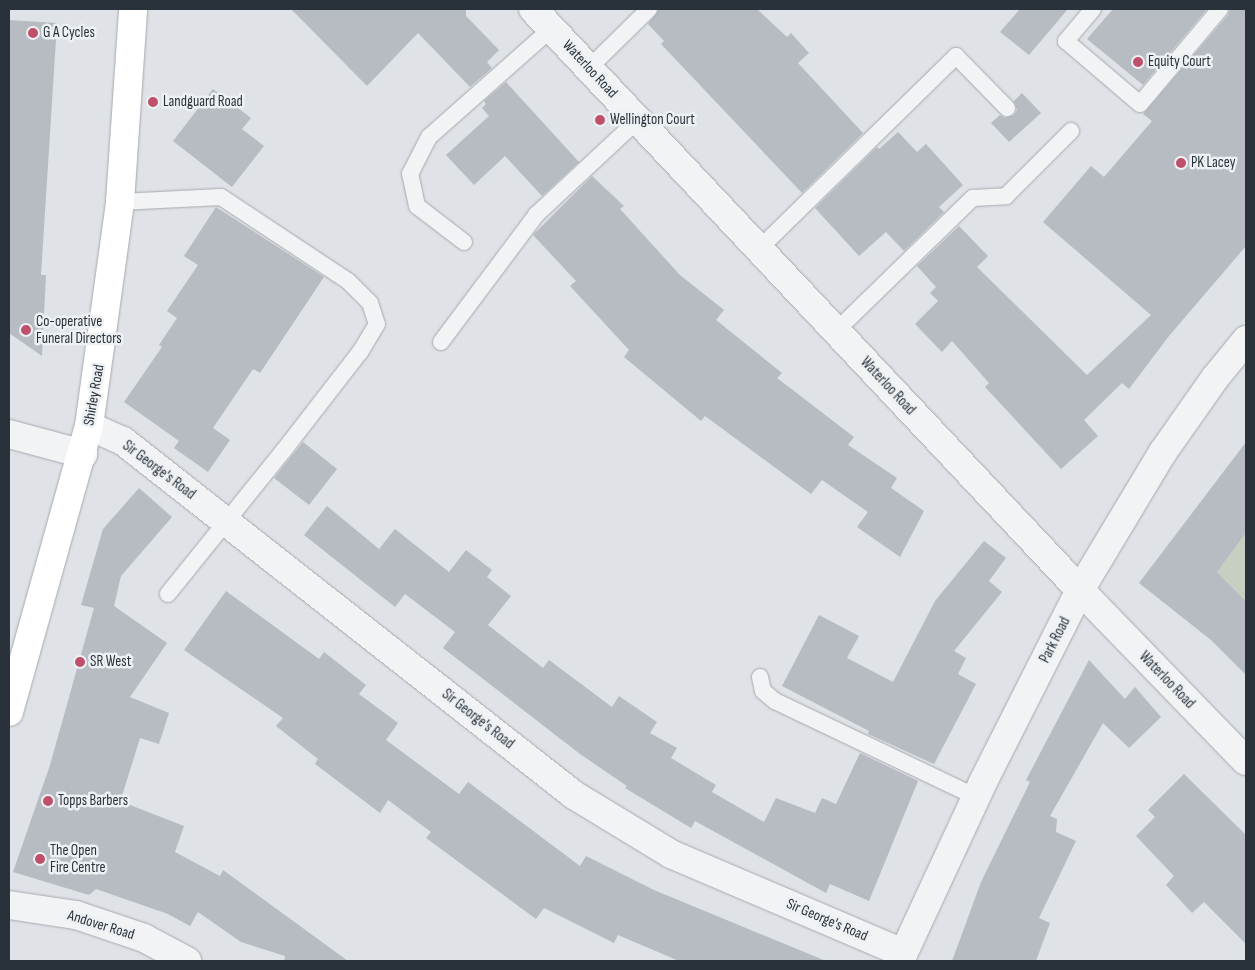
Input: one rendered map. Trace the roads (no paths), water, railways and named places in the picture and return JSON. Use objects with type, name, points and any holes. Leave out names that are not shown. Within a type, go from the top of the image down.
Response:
[{"type":"main road","name":"Shirley Road","points":[[9,712],[83,454],[89,426],[120,202],[134,9]]},
{"type":"street","name":"Waterloo Road","points":[[533,9],[1080,590],[1246,761]]},
{"type":"street","name":"Park Road","points":[[901,957],[976,797],[1080,590],[1163,452],[1215,378],[1246,340]]},
{"type":"street","name":"Sir George's Road","points":[[89,426],[123,441],[574,795],[671,854],[901,957]]},
{"type":"street","points":[[9,434],[83,454]]},
{"type":"street","name":"Andover Road","points":[[9,905],[76,915],[144,938],[187,961]]},
{"type":"lane","points":[[589,68],[649,9]]},
{"type":"lane","points":[[1093,9],[1066,41],[1140,104],[1220,9]]},
{"type":"lane","points":[[464,242],[417,206],[410,174],[429,137],[552,28]]},
{"type":"lane","points":[[759,249],[956,56],[1006,108]]},
{"type":"lane","points":[[442,342],[536,215],[638,120]]},
{"type":"lane","points":[[836,331],[973,198],[1006,196],[1071,130]]},
{"type":"lane","points":[[120,202],[221,197],[348,281],[370,303],[377,324],[360,352],[168,594]]},
{"type":"lane","points":[[760,677],[763,691],[775,701],[976,797]]},
{"type":"place","name":"G A Cycles","points":[[33,33]]},
{"type":"place","name":"Equity Court","points":[[1138,62]]},
{"type":"place","name":"Landguard Road","points":[[153,102]]},
{"type":"place","name":"Wellington Court","points":[[600,120]]},
{"type":"place","name":"PK Lacey","points":[[1181,163]]},
{"type":"place","name":"Co-operative Funeral Directors","points":[[26,330]]},
{"type":"place","name":"SR West","points":[[80,662]]},
{"type":"place","name":"Topps Barbers","points":[[48,801]]},
{"type":"place","name":"The Open Fire Centre","points":[[40,859]]}]
